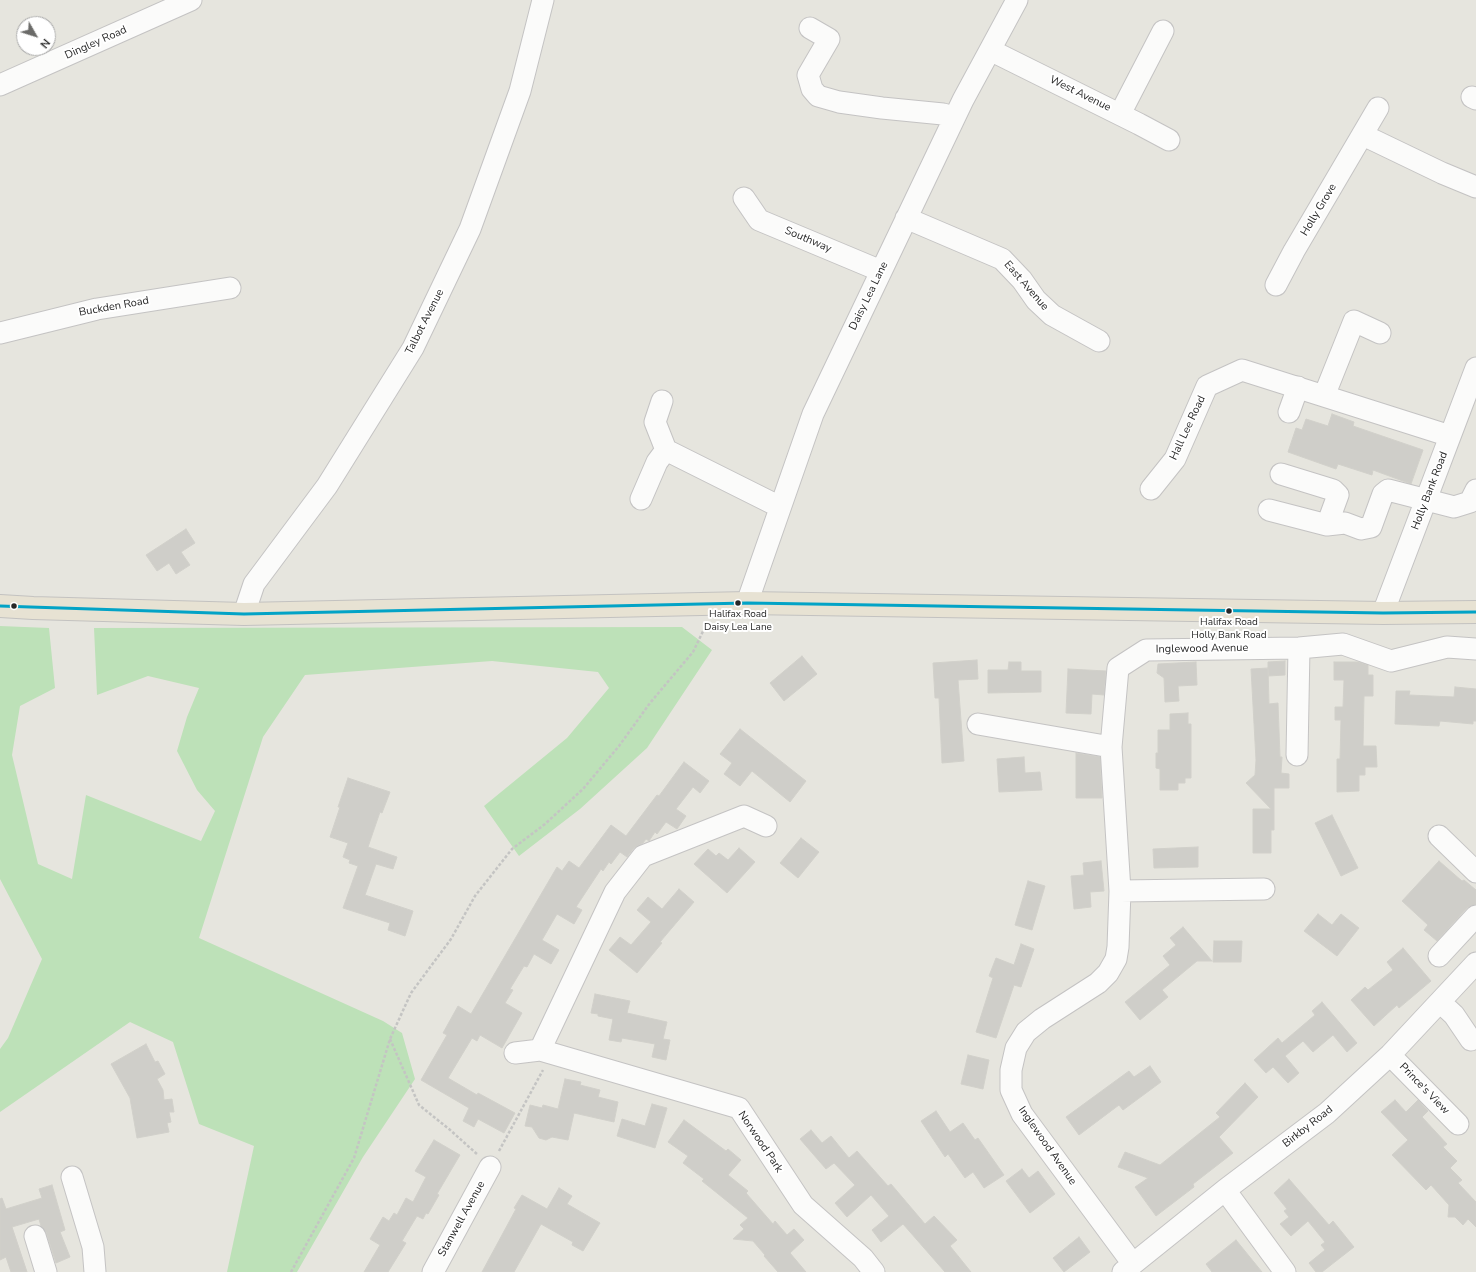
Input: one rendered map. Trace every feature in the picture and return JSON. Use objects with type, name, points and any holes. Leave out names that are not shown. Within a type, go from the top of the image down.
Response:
[{"type":"highway","points":[[0,606],[244,614],[747,603],[1383,613],[1476,612]]},
{"type":"street","name":"Dingley Road","points":[[0,85],[191,0]]},
{"type":"street","name":"Talbot Avenue","points":[[244,614],[254,584],[327,486],[413,348],[470,229],[520,91],[543,0]]},
{"type":"street","name":"Daisy Lea Lane","points":[[747,603],[813,414],[954,117],[1017,0]]},
{"type":"street","points":[[810,28],[829,39],[808,75],[812,89],[818,96],[839,102],[943,114],[954,117]]},
{"type":"street","points":[[1120,114],[1163,32]]},
{"type":"street","name":"West Avenue","points":[[990,50],[1120,114],[1169,140]]},
{"type":"street","name":"Holly Grove","points":[[1276,285],[1294,251],[1378,108]]},
{"type":"street","points":[[1363,135],[1442,173],[1476,187]]},
{"type":"street","name":"Southway","points":[[744,198],[759,220],[881,271]]},
{"type":"street","name":"East Avenue","points":[[906,218],[1002,258],[1022,280],[1036,300],[1052,315],[1099,341]]},
{"type":"street","name":"Buckden Road","points":[[0,333],[97,309],[230,288]]},
{"type":"street","points":[[1324,396],[1354,321],[1380,333]]},
{"type":"street","name":"Holly Bank Road","points":[[1383,613],[1476,368]]},
{"type":"street","name":"Hall Lee Road","points":[[1151,489],[1175,459],[1207,386],[1242,370],[1450,436]]},
{"type":"street","points":[[1289,412],[1298,387]]},
{"type":"street","points":[[662,401],[655,422],[666,450],[780,507]]},
{"type":"street","points":[[642,499],[657,462],[666,450]]},
{"type":"street","points":[[1281,474],[1333,490],[1338,495],[1327,525]]},
{"type":"street","points":[[1270,510],[1327,525],[1344,523],[1361,529],[1371,527],[1383,494],[1388,490],[1454,507],[1470,502],[1476,490]]},
{"type":"street","name":"Inglewood Avenue","points":[[1128,1268],[1022,1114],[1011,1090],[1010,1070],[1016,1048],[1026,1032],[1042,1019],[1098,984],[1108,973],[1116,959],[1118,947],[1120,891],[1111,747],[1118,668],[1146,650],[1299,648],[1343,644],[1392,661],[1447,647],[1476,649]]},
{"type":"street","points":[[1297,755],[1299,648]]},
{"type":"street","points":[[978,724],[1111,747]]},
{"type":"street","points":[[546,1052],[615,892],[643,856],[744,816],[766,826]]},
{"type":"street","points":[[1439,836],[1476,872]]},
{"type":"street","points":[[1120,891],[1264,889]]},
{"type":"street","points":[[1439,956],[1476,916]]},
{"type":"street","name":"Birkby Road","points":[[1128,1268],[1225,1190],[1327,1113],[1390,1054],[1475,966]]},
{"type":"street","points":[[1440,1002],[1454,1015],[1471,1040]]},
{"type":"street","name":"Norwood Park","points":[[515,1053],[546,1052],[738,1108],[803,1205],[863,1258],[874,1272]]},
{"type":"street","name":"Prince's View","points":[[1390,1054],[1458,1124]]},
{"type":"street","name":"Stanwell Avenue","points":[[433,1272],[490,1167]]},
{"type":"street","points":[[72,1177],[93,1247],[95,1272]]},
{"type":"street","points":[[1225,1190],[1285,1272]]},
{"type":"street","points":[[35,1236],[46,1272]]},
{"type":"path","points":[[291,1272],[354,1158],[390,1039],[411,993],[451,939],[475,896],[512,850],[545,824],[583,789],[620,746],[650,703],[693,652],[716,604]]},
{"type":"path","points":[[390,1039],[420,1105],[449,1129],[490,1167],[546,1052]]},
{"type":"green space","points":[[0,626],[49,628],[55,688],[20,706],[12,755],[38,864],[72,879],[86,795],[201,841],[215,811],[197,790],[177,751],[187,717],[199,688],[148,676],[97,695],[94,628],[682,627],[712,650],[647,748],[580,809],[519,856],[484,806],[567,738],[609,688],[598,672],[492,661],[305,675],[263,737],[199,938],[383,1021],[402,1033],[415,1079],[363,1157],[297,1272],[227,1272],[254,1146],[199,1124],[173,1042],[130,1022],[0,1112],[0,1049],[8,1038],[42,959],[0,879]]},
{"type":"building","points":[[1332,414],[1354,422],[1353,426],[1423,450],[1411,484],[1373,470],[1372,475],[1338,464],[1336,469],[1288,452],[1296,428],[1302,430],[1306,419],[1328,426]]},
{"type":"building","points":[[186,529],[195,543],[181,552],[190,565],[176,574],[169,563],[157,571],[146,555]]},
{"type":"building","points":[[802,656],[817,674],[784,701],[770,683]]},
{"type":"building","points":[[977,660],[978,679],[958,680],[964,761],[942,763],[939,698],[935,698],[933,663]]},
{"type":"building","points":[[1285,661],[1285,675],[1268,676],[1268,662]]},
{"type":"building","points":[[1009,662],[1021,662],[1021,671],[1041,671],[1041,692],[988,693],[988,670],[1008,670]]},
{"type":"building","points":[[1196,662],[1197,685],[1178,686],[1179,701],[1165,702],[1164,678],[1157,673],[1158,664]]},
{"type":"building","points":[[1334,662],[1359,662],[1368,665],[1368,675],[1373,675],[1373,696],[1364,696],[1363,746],[1376,746],[1377,767],[1365,767],[1365,775],[1359,775],[1359,791],[1337,792],[1337,759],[1340,759],[1341,720],[1335,720],[1335,707],[1343,707],[1344,680],[1334,680]]},
{"type":"building","points":[[1268,668],[1269,704],[1278,703],[1280,757],[1282,757],[1281,773],[1289,774],[1289,788],[1274,788],[1274,830],[1271,830],[1271,853],[1253,853],[1253,809],[1271,809],[1246,783],[1255,775],[1256,760],[1251,669]]},
{"type":"building","points":[[1068,669],[1106,671],[1104,695],[1092,694],[1091,714],[1066,713]]},
{"type":"building","points":[[1455,687],[1476,689],[1476,721],[1473,721],[1473,724],[1440,721],[1439,726],[1395,724],[1396,691],[1410,691],[1409,695],[1454,697]]},
{"type":"building","points":[[1188,713],[1188,724],[1191,724],[1191,778],[1185,778],[1185,783],[1178,783],[1178,790],[1160,790],[1160,769],[1156,768],[1156,753],[1158,753],[1158,730],[1170,730],[1170,714]]},
{"type":"building","points":[[740,729],[806,781],[790,802],[752,771],[740,786],[724,774],[732,763],[720,754]]},
{"type":"building","points":[[1076,753],[1100,757],[1102,798],[1076,798]]},
{"type":"building","points":[[1024,757],[1025,773],[1040,772],[1042,790],[999,792],[997,759]]},
{"type":"building","points":[[684,762],[709,781],[700,793],[693,787],[676,809],[686,816],[677,829],[666,822],[657,834],[655,832],[649,841],[646,839],[643,843],[634,848],[627,857],[620,852],[611,864],[609,862],[603,871],[601,869],[576,907],[582,910],[574,924],[557,914],[542,940],[559,950],[551,964],[534,954],[527,967],[524,966],[510,989],[513,990],[505,1003],[522,1013],[502,1048],[480,1035],[477,1041],[472,1038],[448,1078],[477,1095],[478,1093],[515,1113],[504,1133],[478,1119],[474,1127],[463,1121],[469,1108],[421,1080],[447,1035],[443,1033],[458,1006],[471,1014],[557,867],[562,871],[569,861],[579,868],[611,825],[626,836],[657,795],[659,796]]},
{"type":"building","points":[[348,778],[390,792],[382,813],[380,812],[368,847],[397,857],[393,869],[376,864],[365,895],[413,911],[405,936],[388,930],[390,923],[343,908],[358,866],[349,863],[350,860],[343,857],[348,843],[330,837]]},
{"type":"building","points":[[1332,815],[1358,868],[1341,876],[1315,823]]},
{"type":"building","points":[[801,838],[819,852],[798,878],[780,863]]},
{"type":"building","points":[[1198,847],[1198,867],[1154,868],[1153,849]]},
{"type":"building","points":[[739,848],[755,862],[727,893],[694,864],[708,849],[716,856],[719,853],[728,860]]},
{"type":"building","points":[[1101,861],[1104,891],[1090,892],[1091,907],[1074,909],[1071,876],[1084,875],[1083,863]]},
{"type":"building","points":[[1439,861],[1462,881],[1464,880],[1476,890],[1476,904],[1467,908],[1437,941],[1424,930],[1428,925],[1402,901]]},
{"type":"building","points":[[1028,881],[1045,886],[1032,930],[1015,925]]},
{"type":"building","points":[[679,889],[694,902],[660,942],[662,943],[637,973],[609,950],[620,937],[631,945],[651,922],[637,910],[648,897],[662,909]]},
{"type":"building","points":[[1318,914],[1332,925],[1341,914],[1359,928],[1337,956],[1304,931]]},
{"type":"building","points":[[1183,927],[1212,961],[1197,961],[1162,990],[1168,997],[1140,1020],[1125,1002],[1170,965],[1163,956],[1176,945],[1170,938]]},
{"type":"building","points":[[1214,941],[1242,941],[1241,962],[1213,962]]},
{"type":"building","points":[[1021,944],[1034,949],[1021,987],[1014,985],[996,1038],[976,1032],[993,978],[989,976],[996,958],[1014,965]]},
{"type":"building","points":[[1403,948],[1431,981],[1399,1008],[1397,1005],[1374,1026],[1351,1000],[1365,987],[1368,990],[1393,970],[1387,962]]},
{"type":"building","points":[[595,994],[630,1001],[627,1013],[667,1022],[663,1039],[670,1040],[666,1060],[652,1057],[655,1044],[622,1038],[621,1042],[609,1040],[613,1019],[591,1013]]},
{"type":"building","points":[[1322,1002],[1357,1043],[1347,1052],[1333,1035],[1313,1052],[1303,1041],[1285,1056],[1299,1073],[1288,1083],[1273,1067],[1266,1073],[1254,1060],[1278,1038],[1282,1043],[1315,1015],[1312,1011]]},
{"type":"building","points":[[146,1044],[155,1062],[158,1061],[165,1074],[157,1079],[163,1090],[164,1100],[172,1099],[174,1112],[169,1112],[171,1122],[167,1123],[169,1132],[137,1138],[130,1098],[111,1064]]},
{"type":"building","points":[[968,1055],[989,1060],[983,1089],[961,1084]]},
{"type":"building","points":[[1150,1066],[1161,1082],[1123,1110],[1119,1105],[1079,1135],[1066,1117],[1129,1071],[1134,1077]]},
{"type":"building","points":[[565,1079],[581,1082],[580,1085],[600,1090],[598,1097],[618,1102],[614,1122],[574,1113],[568,1140],[552,1137],[546,1140],[539,1138],[532,1127],[525,1126],[530,1105],[542,1108],[543,1105],[558,1109]]},
{"type":"building","points":[[1245,1083],[1258,1097],[1219,1137],[1233,1153],[1193,1184],[1194,1187],[1156,1216],[1135,1187],[1148,1178],[1118,1167],[1125,1152],[1160,1165],[1220,1117],[1216,1113]]},
{"type":"building","points":[[1395,1100],[1406,1112],[1418,1100],[1428,1111],[1422,1117],[1447,1144],[1443,1147],[1457,1161],[1450,1168],[1462,1180],[1458,1183],[1476,1202],[1476,1227],[1468,1219],[1463,1225],[1455,1217],[1448,1217],[1449,1205],[1431,1185],[1426,1190],[1392,1155],[1408,1140],[1381,1112]]},
{"type":"building","points":[[652,1104],[667,1108],[655,1148],[617,1136],[622,1119],[645,1126]]},
{"type":"building","points":[[936,1111],[950,1132],[963,1123],[975,1140],[978,1138],[1004,1175],[984,1188],[973,1172],[965,1178],[948,1154],[945,1157],[921,1121]]},
{"type":"building","points":[[684,1120],[726,1151],[728,1149],[741,1160],[728,1175],[748,1191],[746,1193],[773,1224],[775,1221],[787,1235],[794,1229],[804,1240],[790,1253],[806,1272],[778,1272],[753,1241],[733,1239],[744,1229],[740,1225],[748,1218],[702,1181],[704,1179],[683,1163],[688,1156],[668,1142]]},
{"type":"building","points":[[811,1130],[822,1143],[831,1136],[849,1158],[857,1151],[888,1186],[891,1184],[925,1224],[934,1216],[957,1240],[950,1246],[971,1272],[945,1272],[903,1224],[881,1242],[872,1230],[889,1216],[871,1195],[847,1217],[835,1203],[855,1185],[834,1163],[826,1169],[800,1139]]},
{"type":"building","points":[[434,1140],[460,1155],[437,1194],[439,1195],[428,1214],[426,1213],[423,1219],[417,1216],[402,1241],[406,1243],[388,1272],[364,1272],[380,1245],[370,1239],[383,1217],[389,1221],[394,1213],[397,1215],[406,1198],[413,1202],[426,1177],[415,1171]]},
{"type":"building","points":[[1022,1169],[1029,1178],[1038,1171],[1055,1194],[1030,1213],[1006,1181]]},
{"type":"building","points":[[1289,1179],[1329,1225],[1333,1221],[1354,1247],[1322,1272],[1316,1272],[1309,1263],[1325,1250],[1321,1245],[1325,1242],[1308,1221],[1291,1236],[1280,1224],[1289,1217],[1284,1211],[1287,1209],[1274,1193]]},
{"type":"building","points":[[52,1185],[65,1230],[60,1232],[70,1257],[56,1263],[46,1232],[41,1226],[39,1219],[12,1227],[27,1272],[11,1272],[6,1257],[0,1260],[0,1199],[2,1198],[6,1209],[42,1198],[39,1189]]},
{"type":"building","points":[[559,1188],[572,1196],[567,1204],[600,1223],[583,1251],[572,1245],[573,1242],[541,1224],[514,1272],[482,1272],[522,1195],[547,1209]]},
{"type":"building","points":[[1079,1237],[1090,1252],[1064,1272],[1053,1258]]},
{"type":"building","points":[[1236,1240],[1262,1272],[1212,1272],[1206,1264]]},
{"type":"transit line","points":[[0,606],[244,614],[747,603],[1383,613],[1476,612]]},
{"type":"place","name":"Halifax Road Daisy Lea Lane","points":[[738,603]]},
{"type":"place","name":"Halifax Road Holly Bank Road","points":[[1229,611]]}]
